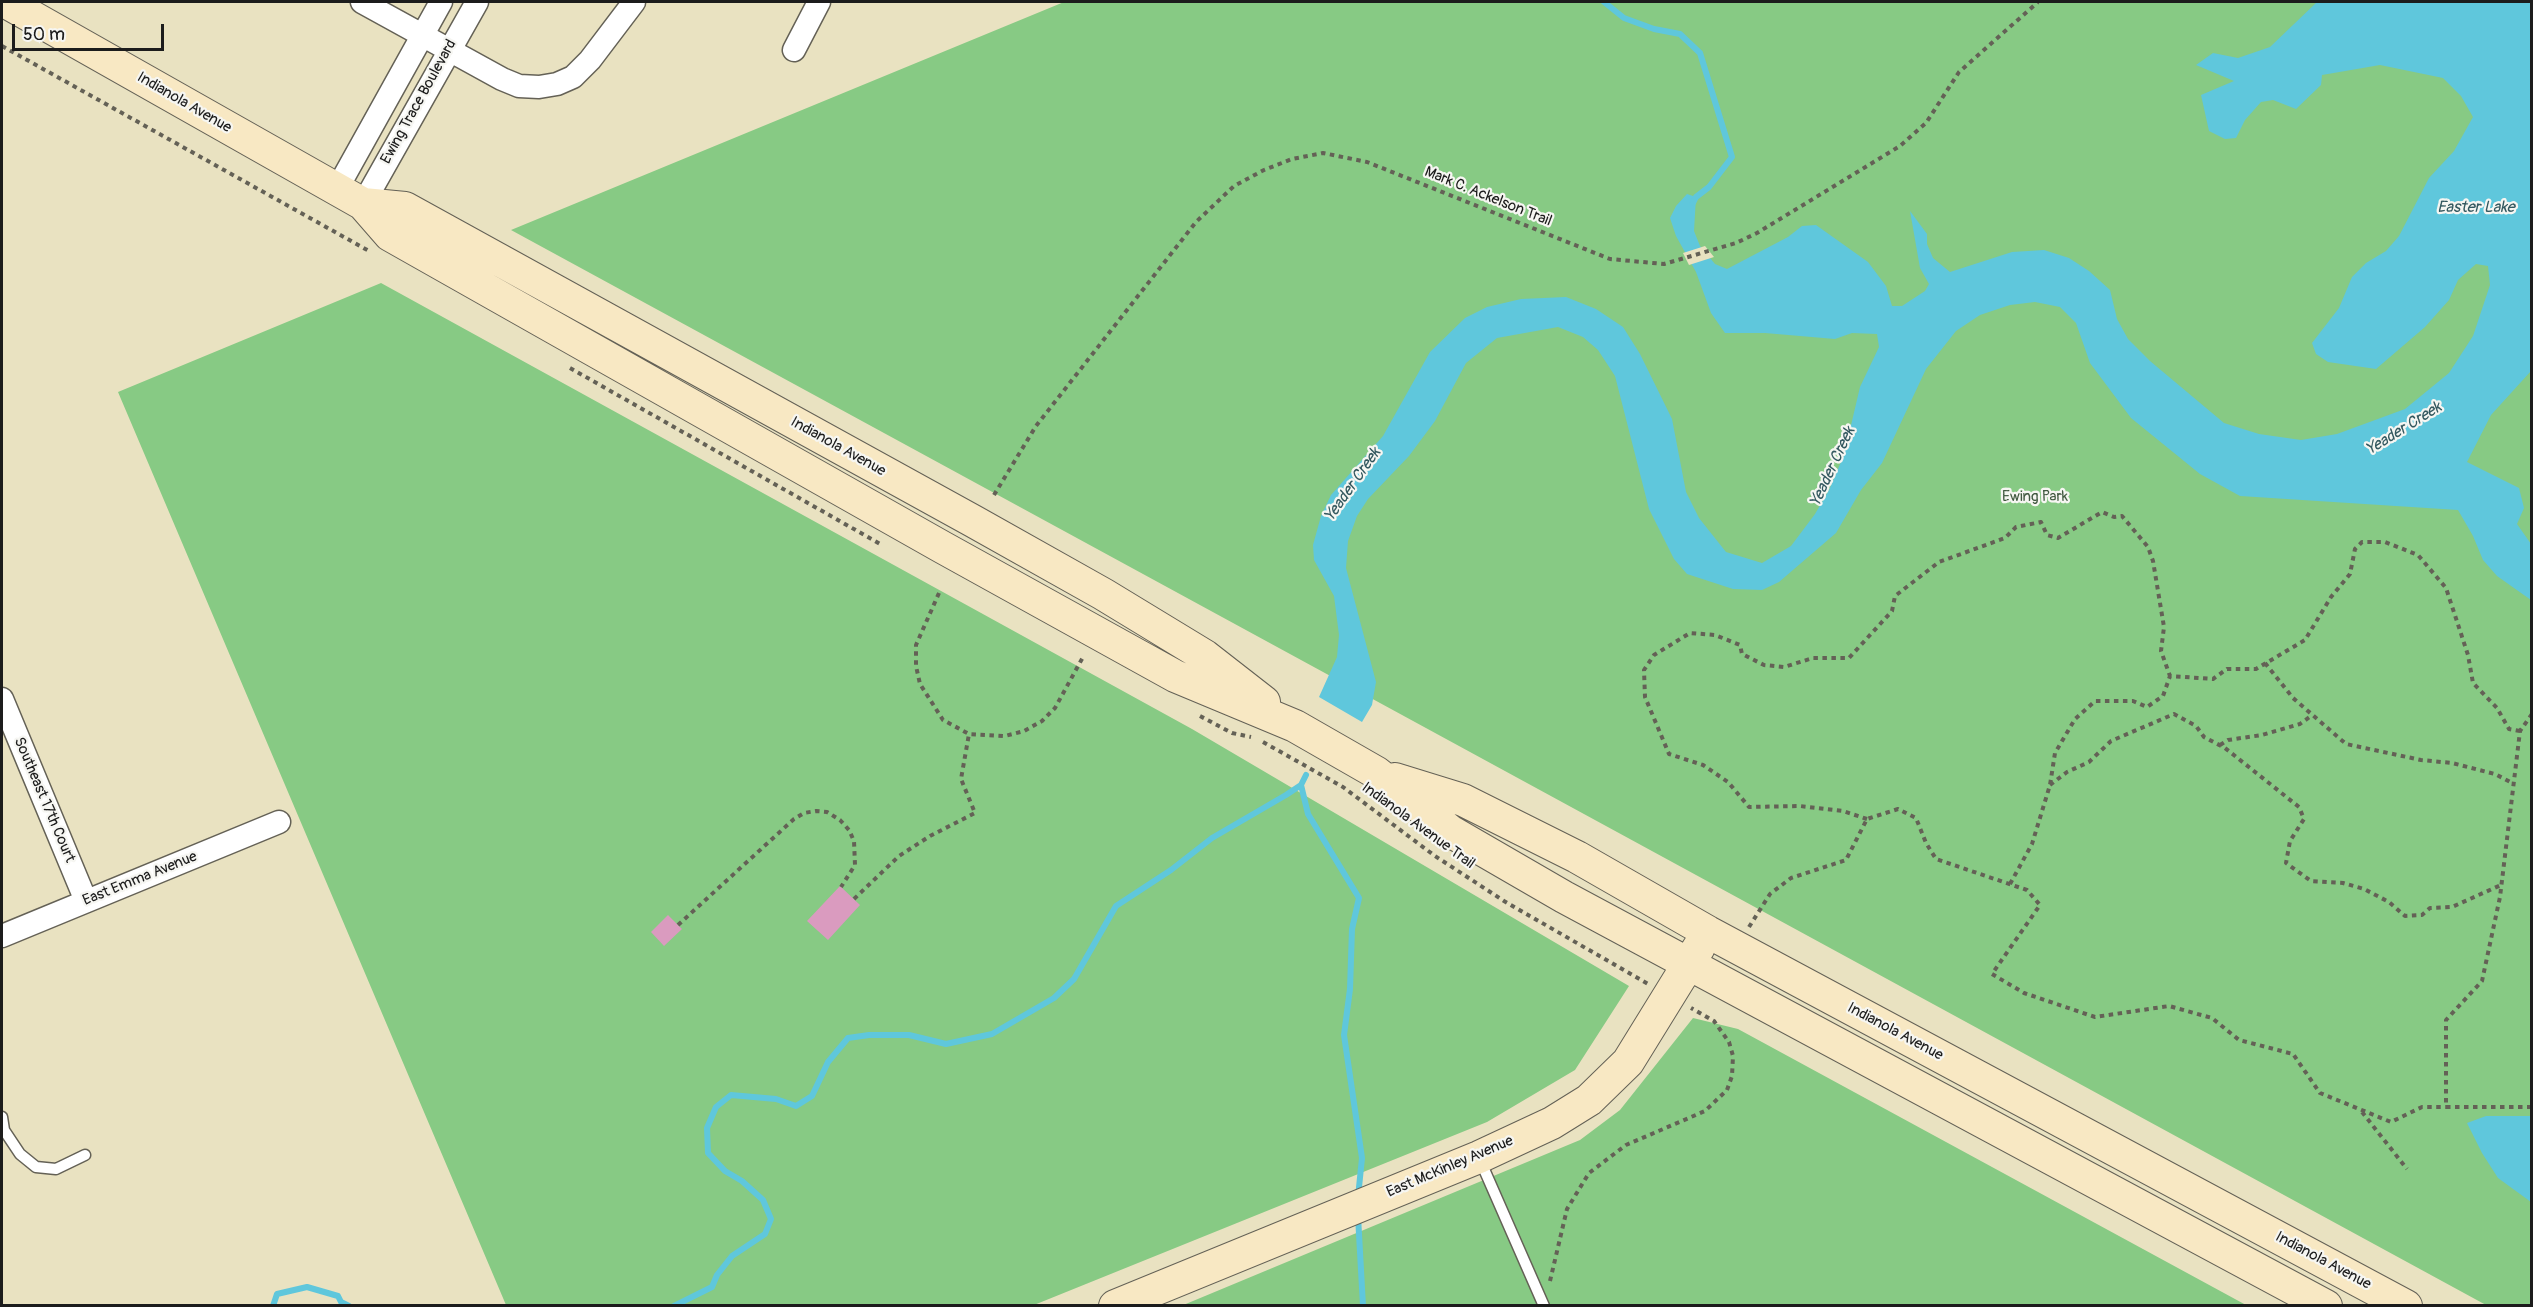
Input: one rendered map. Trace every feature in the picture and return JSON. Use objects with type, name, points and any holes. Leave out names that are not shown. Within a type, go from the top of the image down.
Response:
[{"type":"main road","name":"Indianola Avenue","points":[[6,2],[350,196],[405,208],[1103,594],[1205,656],[1295,726],[1377,773],[1450,831],[1690,964],[2326,1305]]},
{"type":"main road","name":"Indianola Avenue","points":[[1377,773],[1463,800],[1577,857],[1708,932],[2406,1305]]},
{"type":"main road","name":"East McKinley Avenue","points":[[1115,1305],[1479,1156],[1552,1123],[1589,1100],[1628,1062],[1708,932]]},
{"type":"street","points":[[362,2],[519,86],[540,87],[557,84],[573,77],[590,60],[634,2]]},
{"type":"street","name":"Ewing Trace Boulevard","points":[[350,196],[422,35],[441,2]]},
{"type":"street","name":"Ewing Trace Boulevard","points":[[350,196],[449,50],[477,2]]},
{"type":"street","points":[[794,50],[819,2]]},
{"type":"street","name":"Southeast 17th Court","points":[[2,699],[86,901]]},
{"type":"street","name":"East Emma Avenue","points":[[2,936],[279,822]]},
{"type":"lane","points":[[2,1117],[4,1130],[20,1154],[36,1167],[56,1169],[85,1155]]},
{"type":"lane","points":[[1479,1156],[1544,1305]]},
{"type":"path","name":"Mark C. Ackelson Trail","points":[[994,495],[1036,426],[1196,222],[1234,186],[1292,159],[1323,153],[1366,162],[1610,259],[1649,265],[1683,260],[1757,233],[1900,146],[1926,123],[1959,72],[2038,2]]},
{"type":"path","points":[[2010,884],[2032,843],[2050,785],[2055,753],[2082,713],[2095,701],[2133,701],[2147,707],[2163,696],[2169,676],[2161,651],[2164,627],[2153,561],[2148,547],[2122,516],[2114,517],[2102,512],[2058,538],[2047,535],[2041,522],[2016,527],[2006,538],[1939,562],[1895,596],[1892,610],[1849,658],[1813,658],[1784,668],[1764,664],[1742,654],[1740,645],[1715,635],[1690,633],[1654,655],[1644,670],[1645,697],[1669,754],[1703,765],[1728,782],[1749,807],[1800,806],[1843,811],[1867,819],[1898,809],[1916,818],[1926,843],[1936,859],[2027,890],[2040,905],[1992,974],[2024,993],[2095,1017],[2169,1006],[2212,1018],[2239,1040],[2293,1054],[2320,1094],[2391,1122],[2422,1107],[2532,1107]]},
{"type":"path","points":[[2169,676],[2213,679],[2227,669],[2256,669],[2305,640],[2331,597],[2350,574],[2355,549],[2362,542],[2385,542],[2418,555],[2446,588],[2468,655],[2473,683],[2498,708],[2509,729],[2520,731]]},
{"type":"path","points":[[939,593],[916,645],[916,666],[920,684],[943,720],[969,734],[1005,736],[1024,731],[1042,720],[1055,708],[1083,657]]},
{"type":"path","points":[[2265,663],[2293,698],[2346,744],[2421,760],[2452,763],[2495,774],[2514,784]]},
{"type":"path","name":"Indianola Avenue Trail","points":[[1190,711],[1232,733],[1257,739],[1343,787],[1435,856],[1504,901],[1637,978]]},
{"type":"path","points":[[2050,785],[2067,772],[2089,762],[2111,741],[2174,714],[2196,726],[2204,737],[2220,745],[2299,807],[2304,819],[2289,841],[2286,863],[2310,881],[2343,883],[2364,889],[2389,902],[2405,916],[2422,915],[2430,908],[2452,907],[2502,885]]},
{"type":"path","points":[[2446,1107],[2446,1020],[2482,981],[2502,885],[2520,731],[2532,714]]},
{"type":"path","points":[[2220,745],[2228,740],[2262,735],[2290,727],[2311,716]]},
{"type":"path","points":[[854,899],[899,856],[930,836],[975,813],[962,779],[969,734]]},
{"type":"path","points":[[678,924],[794,819],[804,813],[827,812],[840,820],[849,830],[854,841],[855,865],[841,887]]},
{"type":"path","points":[[1749,927],[1770,894],[1791,878],[1846,860],[1867,819]]},
{"type":"path","points":[[1549,1282],[1567,1209],[1589,1173],[1626,1145],[1705,1111],[1728,1090],[1732,1076],[1733,1056],[1729,1042],[1714,1021],[1688,1007]]},
{"type":"path","points":[[2362,1112],[2407,1169]]},
{"type":"green space","name":"Ewing Park","points":[[1064,2],[2531,2],[2531,1305],[2486,1305],[511,230]]},
{"type":"green space","points":[[381,283],[1192,729],[1629,986],[1575,1070],[1487,1122],[1034,1305],[506,1305],[118,392]]},
{"type":"green space","points":[[1693,1018],[1738,1029],[2246,1305],[1181,1306],[1580,1140],[1620,1110]]},
{"type":"water","name":"Easter Lake","points":[[2317,2],[2531,2],[2531,371],[2491,415],[2467,462],[2519,488],[2524,508],[2517,524],[2531,544],[2531,600],[2497,576],[2483,560],[2458,510],[2240,496],[2200,474],[2131,418],[2090,363],[2076,323],[2060,307],[2035,302],[2010,305],[1980,315],[1956,331],[1926,369],[1882,463],[1861,490],[1836,533],[1779,582],[1762,590],[1733,589],[1687,574],[1674,559],[1649,509],[1615,376],[1598,350],[1583,337],[1558,327],[1497,338],[1466,363],[1435,421],[1409,456],[1368,499],[1357,516],[1348,541],[1346,568],[1376,682],[1372,705],[1362,722],[1319,697],[1337,657],[1339,635],[1334,596],[1314,560],[1313,545],[1321,516],[1331,495],[1383,436],[1430,352],[1465,318],[1487,307],[1521,299],[1566,297],[1596,309],[1623,327],[1640,354],[1672,419],[1686,492],[1699,518],[1726,552],[1762,563],[1791,546],[1815,514],[1829,490],[1844,455],[1860,387],[1879,347],[1877,334],[1852,333],[1835,339],[1765,333],[1725,333],[1711,313],[1696,272],[1676,236],[1670,218],[1676,206],[1687,194],[1696,197],[1694,231],[1700,246],[1715,264],[1727,269],[1788,237],[1802,226],[1816,225],[1868,262],[1886,286],[1892,306],[1902,306],[1925,291],[1929,284],[1920,268],[1910,211],[1927,234],[1927,244],[1933,258],[1950,272],[2012,252],[2044,250],[2069,258],[2089,271],[2110,290],[2117,319],[2128,339],[2150,361],[2224,423],[2259,434],[2301,440],[2337,434],[2405,409],[2449,373],[2473,336],[2490,285],[2488,266],[2476,264],[2458,280],[2449,300],[2425,327],[2376,369],[2328,362],[2316,354],[2312,343],[2339,308],[2352,277],[2366,263],[2386,251],[2399,236],[2429,178],[2454,151],[2473,117],[2461,96],[2443,78],[2380,65],[2322,75],[2321,85],[2296,109],[2273,100],[2261,102],[2245,120],[2236,138],[2225,139],[2209,131],[2201,95],[2234,81],[2196,65],[2213,53],[2238,58],[2270,47]]},
{"type":"water","points":[[2486,1116],[2531,1116],[2531,1202],[2498,1178],[2482,1153],[2467,1123]]},
{"type":"pier","points":[[1705,246],[1714,257],[1689,265],[1683,253]]},
{"type":"building","points":[[840,886],[860,905],[828,940],[807,921]]},
{"type":"building","points":[[668,915],[682,929],[664,946],[651,932]]},
{"type":"waterway","points":[[1604,2],[1624,18],[1654,29],[1680,34],[1700,53],[1732,157],[1709,187],[1696,197],[1693,203]]},
{"type":"waterway","name":"Yeader Creek","points":[[674,1306],[712,1287],[717,1275],[732,1256],[765,1234],[771,1219],[763,1200],[742,1181],[725,1171],[708,1153],[707,1128],[716,1107],[731,1095],[776,1099],[796,1106],[812,1096],[828,1062],[848,1038],[869,1035],[909,1035],[946,1044],[992,1034],[1054,998],[1074,979],[1116,906],[1171,870],[1212,838],[1301,785],[1306,775]]},
{"type":"waterway","points":[[1301,785],[1308,814],[1359,898],[1352,929],[1350,989],[1344,1035],[1362,1158],[1358,1197]]},
{"type":"waterway","points":[[1358,1216],[1363,1306]]},
{"type":"waterway","name":"Yeader Creek","points":[[273,1306],[277,1294],[307,1287],[338,1296],[341,1302],[349,1306]]}]
